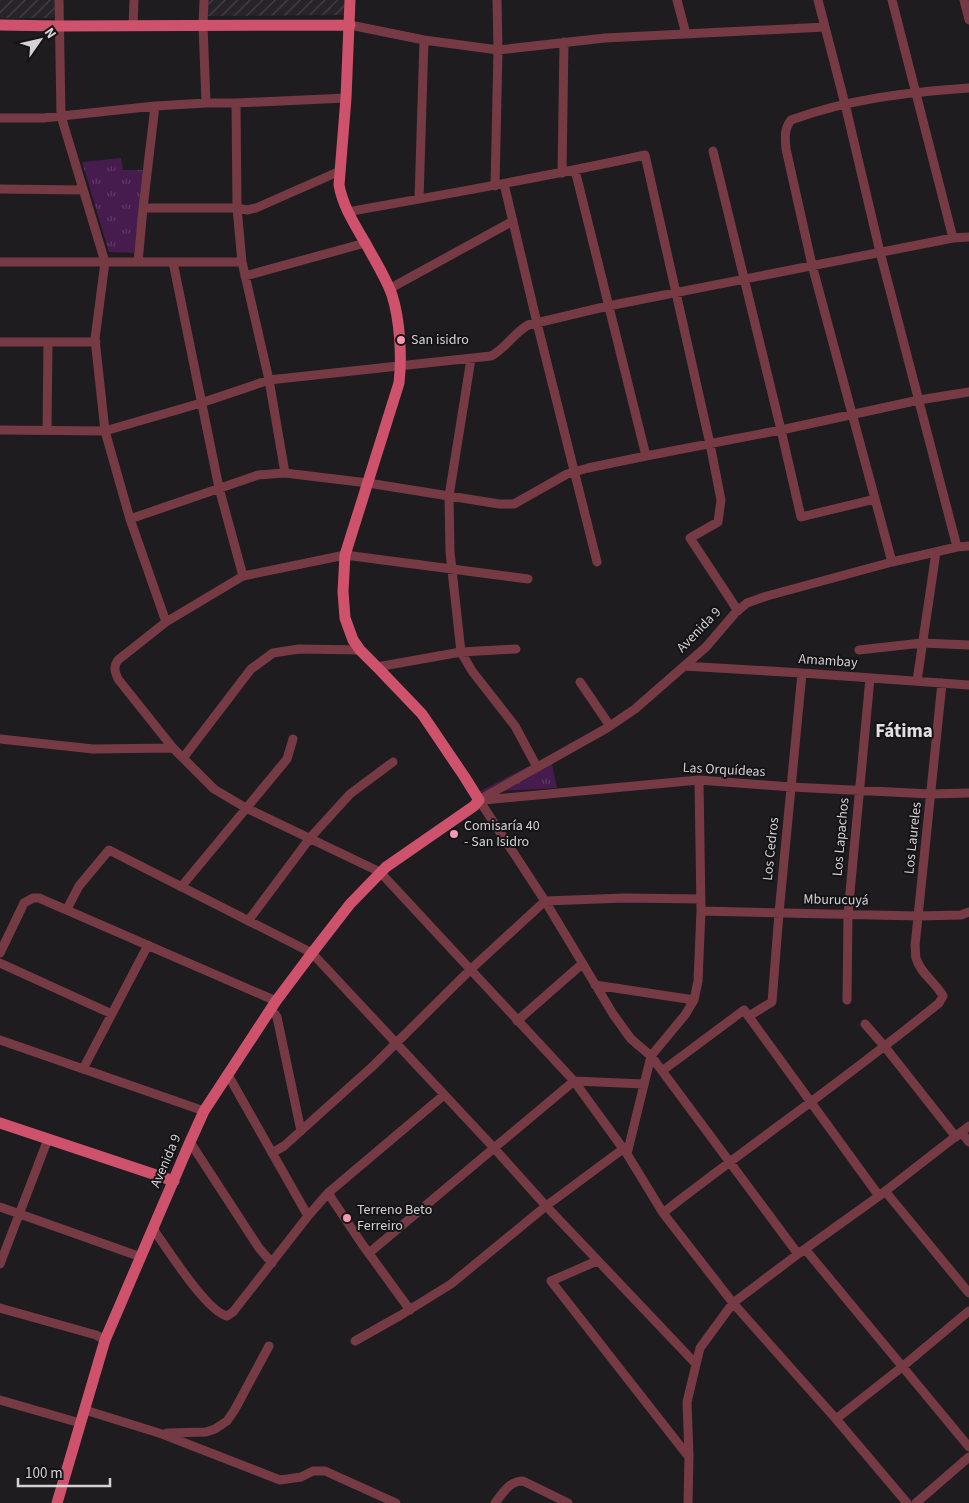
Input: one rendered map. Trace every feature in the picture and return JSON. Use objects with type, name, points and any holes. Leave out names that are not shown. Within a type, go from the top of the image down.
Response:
[{"type":"main road","points":[[350,0],[340,194],[389,289],[396,316],[401,365],[399,383],[345,555],[343,605],[353,640],[360,650],[422,714],[479,800]]},
{"type":"main road","points":[[0,24],[58,26],[350,25]]},
{"type":"main road","name":"Avenida 9","points":[[57,1503],[105,1340],[204,1112],[274,1005],[350,904],[386,867],[474,806],[479,800]]},
{"type":"main road","points":[[0,1124],[174,1181]]},
{"type":"street","points":[[59,0],[61,116],[105,262],[96,342],[105,431],[130,519],[166,622]]},
{"type":"street","points":[[133,26],[134,0]]},
{"type":"street","points":[[204,0],[206,102]]},
{"type":"street","points":[[497,0],[500,185],[513,221],[598,562]]},
{"type":"street","points":[[677,0],[686,34]]},
{"type":"street","points":[[818,0],[880,252],[958,547]]},
{"type":"street","points":[[892,0],[953,238]]},
{"type":"street","points":[[964,0],[969,20]]},
{"type":"street","points":[[350,25],[424,40],[498,50],[605,38],[825,27]]},
{"type":"street","points":[[419,199],[424,40]]},
{"type":"street","points":[[562,173],[564,42]]},
{"type":"street","points":[[892,562],[812,265],[786,149],[785,133],[791,120],[845,104],[915,92],[969,88]]},
{"type":"street","points":[[0,118],[61,116],[206,102],[236,103],[346,98]]},
{"type":"street","points":[[236,103],[237,208],[242,262],[269,380],[285,473]]},
{"type":"street","points":[[138,262],[155,106]]},
{"type":"street","points":[[713,151],[801,517],[875,498]]},
{"type":"street","points":[[348,212],[500,185],[645,155],[721,500],[718,522],[690,538],[738,610]]},
{"type":"street","points":[[576,170],[646,456]]},
{"type":"street","points":[[143,208],[237,208],[248,210],[340,171]]},
{"type":"street","points":[[0,189],[84,190]]},
{"type":"street","points":[[389,289],[513,221]]},
{"type":"street","points":[[0,430],[105,431],[201,403],[269,380],[491,356],[497,353],[524,328],[537,323],[608,306],[812,265],[953,238],[969,237]]},
{"type":"street","points":[[245,276],[365,243]]},
{"type":"street","points":[[0,262],[242,262]]},
{"type":"street","points":[[173,262],[219,488],[243,576]]},
{"type":"street","points":[[0,342],[96,342]]},
{"type":"street","points":[[47,430],[48,342]]},
{"type":"street","points":[[471,359],[449,496],[452,569],[461,652],[472,671],[515,726],[537,767]]},
{"type":"street","points":[[130,519],[258,475],[285,473],[368,483],[499,504],[514,504],[567,474],[575,472],[919,400],[969,392]]},
{"type":"street","name":"Avenida 9","points":[[479,800],[610,726],[635,708],[706,647],[738,610],[747,603],[892,562],[969,546]]},
{"type":"street","points":[[917,681],[936,552]]},
{"type":"street","points":[[528,578],[345,555],[243,576],[166,622],[118,660],[115,665],[115,672],[118,679],[174,748],[214,790],[246,808],[380,872],[574,1080],[625,1152],[663,1213],[733,1303],[836,1419],[907,1503]]},
{"type":"street","points":[[858,650],[922,643],[969,645]]},
{"type":"street","points":[[183,758],[251,668],[273,653],[299,649],[360,650]]},
{"type":"street","points":[[377,666],[461,652],[516,649]]},
{"type":"street","name":"Amambay","points":[[684,666],[802,672],[969,685]]},
{"type":"street","name":"Los Cedros","points":[[749,1016],[772,1002],[778,913],[802,672]]},
{"type":"street","name":"Los Lapachos","points":[[847,1000],[848,914],[870,678]]},
{"type":"street","points":[[580,682],[610,726]]},
{"type":"street","name":"Los Laureles","points":[[885,1047],[939,1003],[944,996],[921,968],[916,959],[915,946],[942,683]]},
{"type":"street","points":[[0,739],[93,749],[174,748]]},
{"type":"street","points":[[181,887],[287,759],[294,740]]},
{"type":"street","points":[[248,921],[310,838],[350,794],[393,762]]},
{"type":"street","points":[[355,1341],[451,1284],[546,1206],[625,1152],[652,1056],[685,1015],[694,1000],[698,981],[702,911],[699,780]]},
{"type":"street","name":"Las Orquídeas","points":[[479,800],[699,780],[932,794],[969,793]]},
{"type":"street","points":[[479,800],[545,901],[594,985],[631,1039],[652,1056],[729,1162],[801,1252],[969,1447]]},
{"type":"street","points":[[67,910],[79,886],[109,850],[312,953],[546,1206],[695,1363]]},
{"type":"street","points":[[0,953],[21,907],[28,900],[39,898],[148,945],[274,1005],[301,1131]]},
{"type":"street","points":[[272,1153],[284,1146],[374,1065],[470,970],[545,901],[625,898],[701,899]]},
{"type":"street","name":"Mburucuyá","points":[[702,911],[918,916],[961,915],[969,912]]},
{"type":"street","points":[[82,1069],[148,945]]},
{"type":"street","points":[[0,963],[112,1014]]},
{"type":"street","points":[[517,1021],[582,964]]},
{"type":"street","points":[[594,985],[694,1000]]},
{"type":"street","points":[[662,1071],[744,1010],[810,1102],[882,1194],[969,1293]]},
{"type":"street","points":[[865,1024],[969,1142]]},
{"type":"street","points":[[0,1040],[204,1112]]},
{"type":"street","points":[[663,1213],[885,1047]]},
{"type":"street","points":[[228,1075],[308,1216]]},
{"type":"street","points":[[369,1253],[574,1080],[644,1084]]},
{"type":"street","points":[[153,1229],[201,1295],[220,1315],[226,1316],[233,1312],[328,1193],[444,1095]]},
{"type":"street","points":[[688,1503],[687,1402],[695,1363],[700,1348],[733,1303],[882,1194],[962,1132]]},
{"type":"street","points":[[0,1264],[48,1140]]},
{"type":"street","points":[[190,1142],[259,1248],[272,1263]]},
{"type":"street","points":[[328,1193],[410,1310]]},
{"type":"street","points":[[0,1207],[141,1257]]},
{"type":"street","points":[[598,1261],[552,1282],[689,1456]]},
{"type":"street","points":[[0,1308],[96,1335],[105,1340]]},
{"type":"street","points":[[836,1419],[969,1311]]},
{"type":"street","points":[[162,1434],[206,1432],[215,1429],[227,1421],[269,1346]]},
{"type":"street","points":[[0,1400],[80,1423]]},
{"type":"street","points":[[85,1410],[162,1434],[280,1480],[301,1477],[313,1471],[325,1471],[396,1503]]},
{"type":"street","points":[[916,1503],[969,1457]]},
{"type":"street","points":[[495,1503],[509,1486],[516,1481],[523,1481],[568,1503]]},
{"type":"shaded area","points":[[0,0],[55,0],[54,18],[0,18]]},
{"type":"shaded area","points":[[208,0],[344,0],[344,15],[207,16]]},
{"type":"green space","points":[[121,158],[123,170],[143,170],[134,253],[109,252],[82,162]]},
{"type":"green space","points":[[550,755],[557,788],[479,792]]},
{"type":"place","name":"San isidro","points":[[401,340]]},
{"type":"place","name":"Comisaría 40 - San Isidro","points":[[454,834]]},
{"type":"place","name":"Terreno Beto Ferreiro","points":[[347,1218]]},
{"type":"district","name":"Fátima","points":[[904,731]]}]
